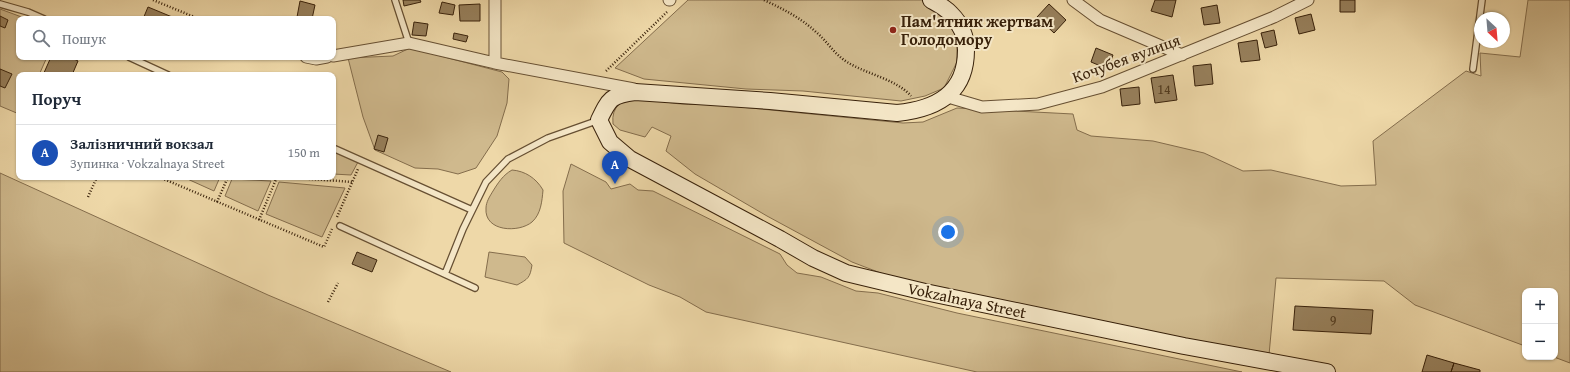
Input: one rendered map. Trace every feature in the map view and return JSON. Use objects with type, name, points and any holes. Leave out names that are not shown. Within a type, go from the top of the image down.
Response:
[{"type":"main road","points":[[599,120],[607,102],[620,94],[635,92],[770,101],[897,113],[920,110],[934,105],[948,97],[962,76],[966,60],[966,44],[964,33],[958,22],[950,13],[931,0]]},
{"type":"main road","name":"Vokzalnaya Street","points":[[599,120],[610,142],[630,159],[813,258],[846,273],[925,292],[1184,346],[1327,372]]},
{"type":"street","points":[[495,0],[495,63]]},
{"type":"street","points":[[1073,0],[1100,20],[1182,55]]},
{"type":"street","name":"Кочубея вулиця","points":[[948,97],[982,107],[1038,104],[1102,87],[1274,17],[1308,0]]},
{"type":"street","points":[[336,56],[409,44],[495,63],[656,93]]},
{"type":"lane","points":[[394,0],[409,44]]},
{"type":"lane","points":[[1473,69],[1482,0]]},
{"type":"lane","points":[[0,4],[37,16]]},
{"type":"lane","points":[[136,60],[162,72]]},
{"type":"lane","points":[[445,274],[463,229],[486,182],[508,159],[548,138],[599,120]]},
{"type":"lane","points":[[336,149],[472,210]]},
{"type":"lane","points":[[337,226],[475,288]]},
{"type":"path","points":[[153,0],[192,16]]},
{"type":"path","points":[[764,0],[803,20],[845,61],[860,70],[904,88],[914,99],[920,110]]},
{"type":"path","points":[[594,82],[669,4]]},
{"type":"path","points":[[337,218],[362,161]]},
{"type":"path","points":[[88,197],[96,180]]},
{"type":"path","points":[[169,180],[217,202],[324,247],[337,226]]},
{"type":"path","points":[[217,202],[227,180]]},
{"type":"path","points":[[259,220],[276,180]]},
{"type":"path","points":[[325,180],[353,182]]},
{"type":"path","points":[[328,302],[338,283]]},
{"type":"shaded area","points":[[688,0],[922,0],[929,4],[946,20],[957,38],[957,62],[944,88],[925,96],[901,101],[803,91],[746,89],[644,79],[615,68]]},
{"type":"shaded area","points":[[1528,0],[1570,0],[1570,363],[1558,358],[1558,288],[1522,288],[1522,345],[1415,305],[1384,281],[1276,278],[1269,355],[976,297],[891,277],[852,262],[767,216],[695,174],[666,151],[671,136],[652,127],[645,137],[620,130],[613,124],[614,112],[619,105],[627,101],[638,99],[685,104],[710,104],[903,123],[923,122],[957,108],[1073,114],[1077,130],[1091,136],[1153,141],[1204,153],[1243,171],[1271,170],[1341,186],[1376,185],[1373,141],[1466,71],[1481,76],[1480,53],[1520,57]]},
{"type":"shaded area","points":[[0,9],[19,16],[16,16],[16,60],[46,60],[40,72],[16,72],[16,113],[0,106]]},
{"type":"shaded area","points":[[410,48],[502,72],[509,79],[507,103],[497,136],[476,168],[458,174],[438,169],[415,168],[375,150],[363,117],[348,58],[393,56]]},
{"type":"shaded area","points":[[336,152],[358,162],[351,175],[336,174]]},
{"type":"shaded area","points":[[571,164],[606,182],[611,189],[630,184],[638,190],[653,191],[780,254],[787,265],[797,273],[821,277],[856,291],[878,293],[957,313],[1242,372],[977,372],[706,312],[680,297],[649,285],[564,243],[563,191]]},
{"type":"shaded area","points":[[512,170],[526,174],[534,179],[543,190],[539,211],[535,219],[526,226],[511,229],[496,226],[491,222],[487,216],[486,206],[489,197],[499,182]]},
{"type":"shaded area","points":[[0,173],[268,295],[451,372],[0,372]]},
{"type":"shaded area","points":[[190,180],[219,180],[214,191]]},
{"type":"shaded area","points":[[232,180],[271,181],[258,211],[225,196]]},
{"type":"shaded area","points":[[279,182],[345,188],[322,237],[266,214]]},
{"type":"shaded area","points":[[489,252],[525,257],[532,265],[529,275],[517,285],[485,277]]},
{"type":"building","points":[[403,0],[420,0],[421,2],[404,6]]},
{"type":"building","points":[[1155,0],[1176,0],[1172,17],[1151,11]]},
{"type":"building","points":[[1340,0],[1355,0],[1355,12],[1340,12]]},
{"type":"building","points":[[300,1],[315,5],[313,16],[297,16]]},
{"type":"building","points":[[442,2],[455,5],[453,15],[439,13]]},
{"type":"building","points":[[480,4],[480,21],[460,21],[459,5]]},
{"type":"building","points":[[1049,4],[1066,20],[1054,33],[1037,17]]},
{"type":"building","points":[[1217,5],[1220,23],[1204,25],[1201,8]]},
{"type":"building","points":[[148,7],[170,16],[144,16]]},
{"type":"building","points":[[1311,14],[1315,30],[1299,34],[1295,18]]},
{"type":"building","points":[[0,16],[8,20],[5,28],[0,26]]},
{"type":"building","points":[[414,22],[428,24],[426,36],[412,35]]},
{"type":"building","points":[[1274,30],[1277,45],[1265,48],[1261,33]]},
{"type":"building","points":[[454,33],[468,36],[466,42],[453,39]]},
{"type":"building","points":[[1257,40],[1260,60],[1241,62],[1238,43]]},
{"type":"building","points":[[1096,48],[1113,55],[1108,69],[1091,62]]},
{"type":"building","points":[[50,60],[78,61],[73,72],[44,72]]},
{"type":"building","points":[[1211,64],[1213,84],[1195,86],[1193,66]]},
{"type":"building","points":[[0,69],[12,74],[5,88],[0,86]]},
{"type":"building","points":[[1173,75],[1177,100],[1155,103],[1151,78]]},
{"type":"building","points":[[1139,87],[1140,104],[1122,106],[1120,89]]},
{"type":"building","points":[[378,135],[388,138],[384,152],[374,149]]},
{"type":"building","points":[[357,252],[377,260],[372,272],[352,264]]},
{"type":"building","points":[[1295,306],[1373,310],[1371,334],[1293,330]]},
{"type":"building","points":[[1427,355],[1454,363],[1451,372],[1422,372]]},
{"type":"building","points":[[1454,363],[1480,370],[1480,372],[1451,372]]},
{"type":"place","name":"Пам'ятник жертвам Голодомору","points":[[893,30]]},
{"type":"place","name":"Залізничний вокзал","points":[[615,184]]}]
